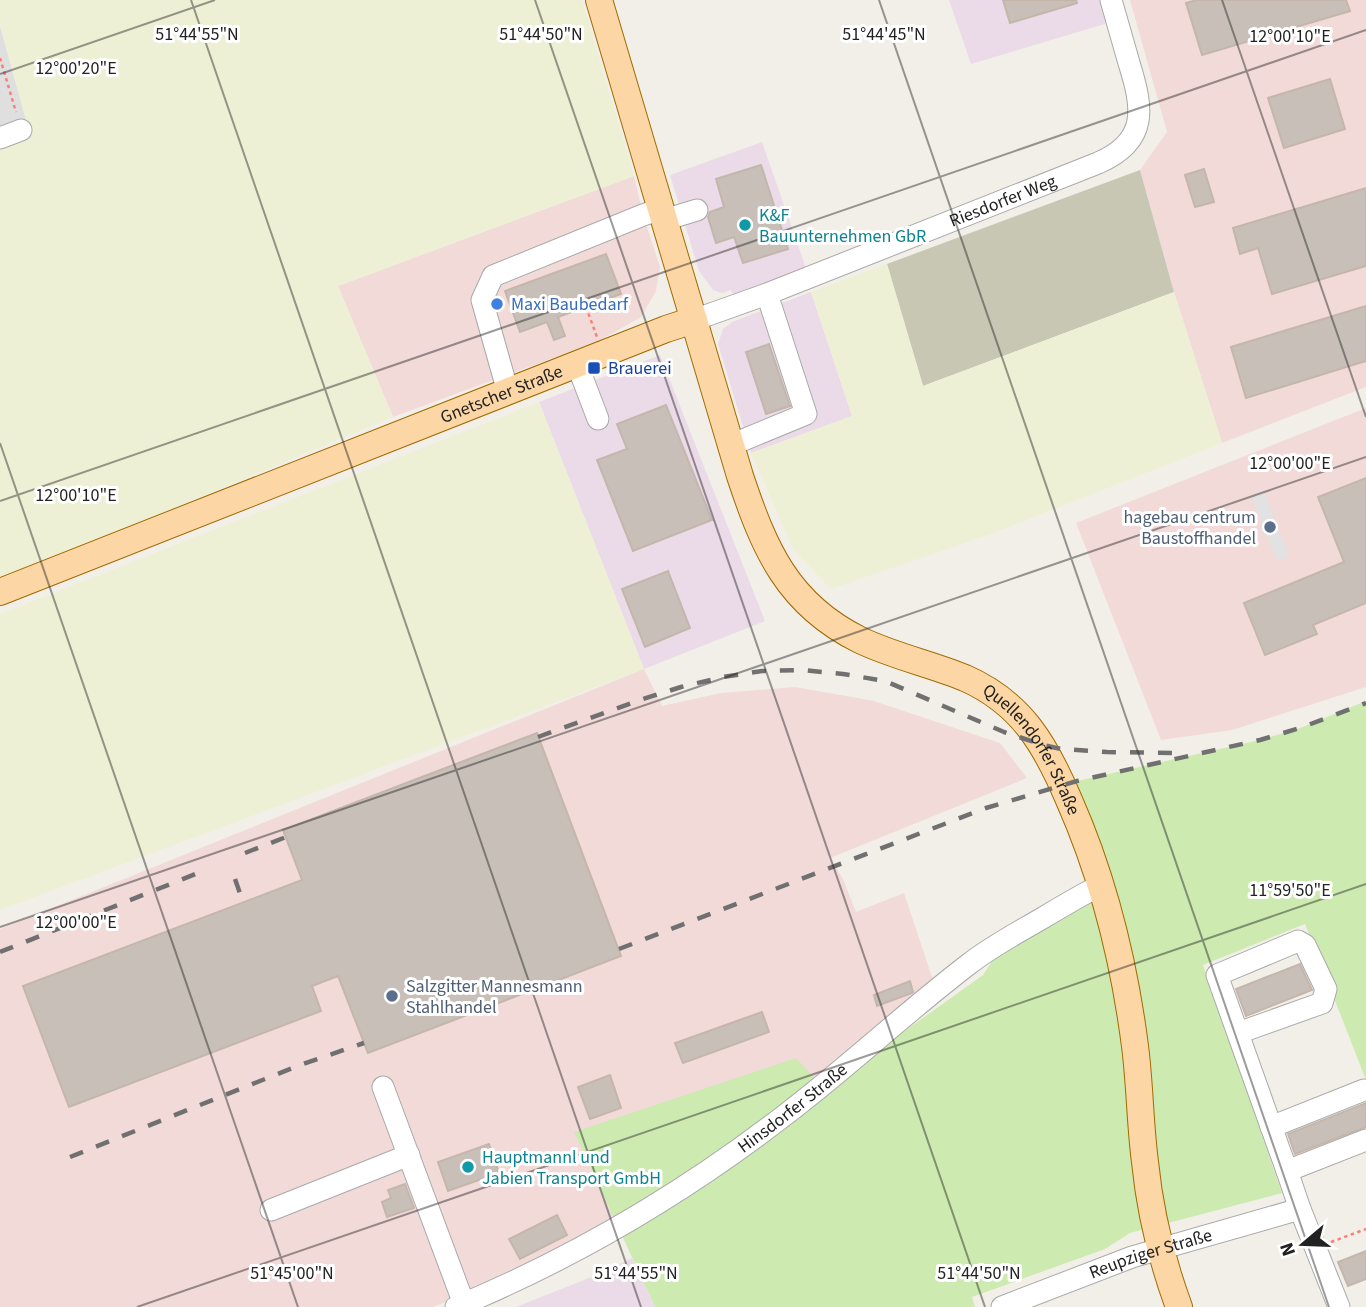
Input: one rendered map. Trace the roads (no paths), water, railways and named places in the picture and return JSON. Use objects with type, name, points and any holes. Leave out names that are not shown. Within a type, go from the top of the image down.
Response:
[{"type":"main road","points":[[599,0],[694,320]]},
{"type":"main road","name":"Gnetscher Straße","points":[[0,592],[694,320]]},
{"type":"main road","name":"Quellendorfer Straße","points":[[694,320],[751,510],[783,575],[824,618],[860,640],[977,683],[1014,710],[1042,745],[1063,785],[1101,885],[1118,946],[1138,1070],[1150,1201],[1179,1307]]},
{"type":"street","name":"Riesdorfer Weg","points":[[694,320],[1090,167],[1117,153],[1135,131],[1139,101],[1111,0]]},
{"type":"street","points":[[0,138],[21,130]]},
{"type":"street","points":[[508,392],[482,300],[493,276],[663,214],[696,210]]},
{"type":"street","points":[[731,445],[806,414],[767,294]]},
{"type":"street","points":[[578,364],[598,419]]},
{"type":"street","name":"Hinsdorfer Straße","points":[[383,1087],[460,1305],[584,1247],[703,1175],[796,1106],[970,963],[1007,938],[1101,885]]},
{"type":"street","points":[[1238,1032],[1322,1003],[1325,989],[1305,945],[1298,941],[1217,975],[1300,1209],[1339,1307]]},
{"type":"street","points":[[1271,1128],[1364,1090]]},
{"type":"street","points":[[1287,1171],[1366,1140]]},
{"type":"street","points":[[271,1210],[409,1155]]},
{"type":"street","name":"Reupziger Straße","points":[[1002,1307],[1132,1257],[1300,1209]]},
{"type":"railway","points":[[538,737],[681,687],[762,671],[802,670],[885,681],[1004,732],[1043,745],[1107,752],[1174,753]]},
{"type":"railway","points":[[619,949],[986,808],[1077,781],[1260,740],[1366,703]]},
{"type":"railway","points":[[245,853],[286,837]]},
{"type":"railway","points":[[0,952],[208,869]]},
{"type":"railway","points":[[235,879],[243,902]]},
{"type":"railway","points":[[70,1157],[300,1065],[364,1043]]},
{"type":"place","name":"K&F Bauunternehmen GbR","points":[[745,225]]},
{"type":"place","name":"Maxi Baubedarf","points":[[497,304]]},
{"type":"place","name":"Brauerei","points":[[594,368]]},
{"type":"place","name":"hagebau centrum Baustoffhandel","points":[[1270,527]]},
{"type":"place","name":"Salzgitter Mannesmann Stahlhandel","points":[[392,996]]},
{"type":"place","name":"Hauptmannl und Jabien Transport GmbH","points":[[468,1167]]}]
